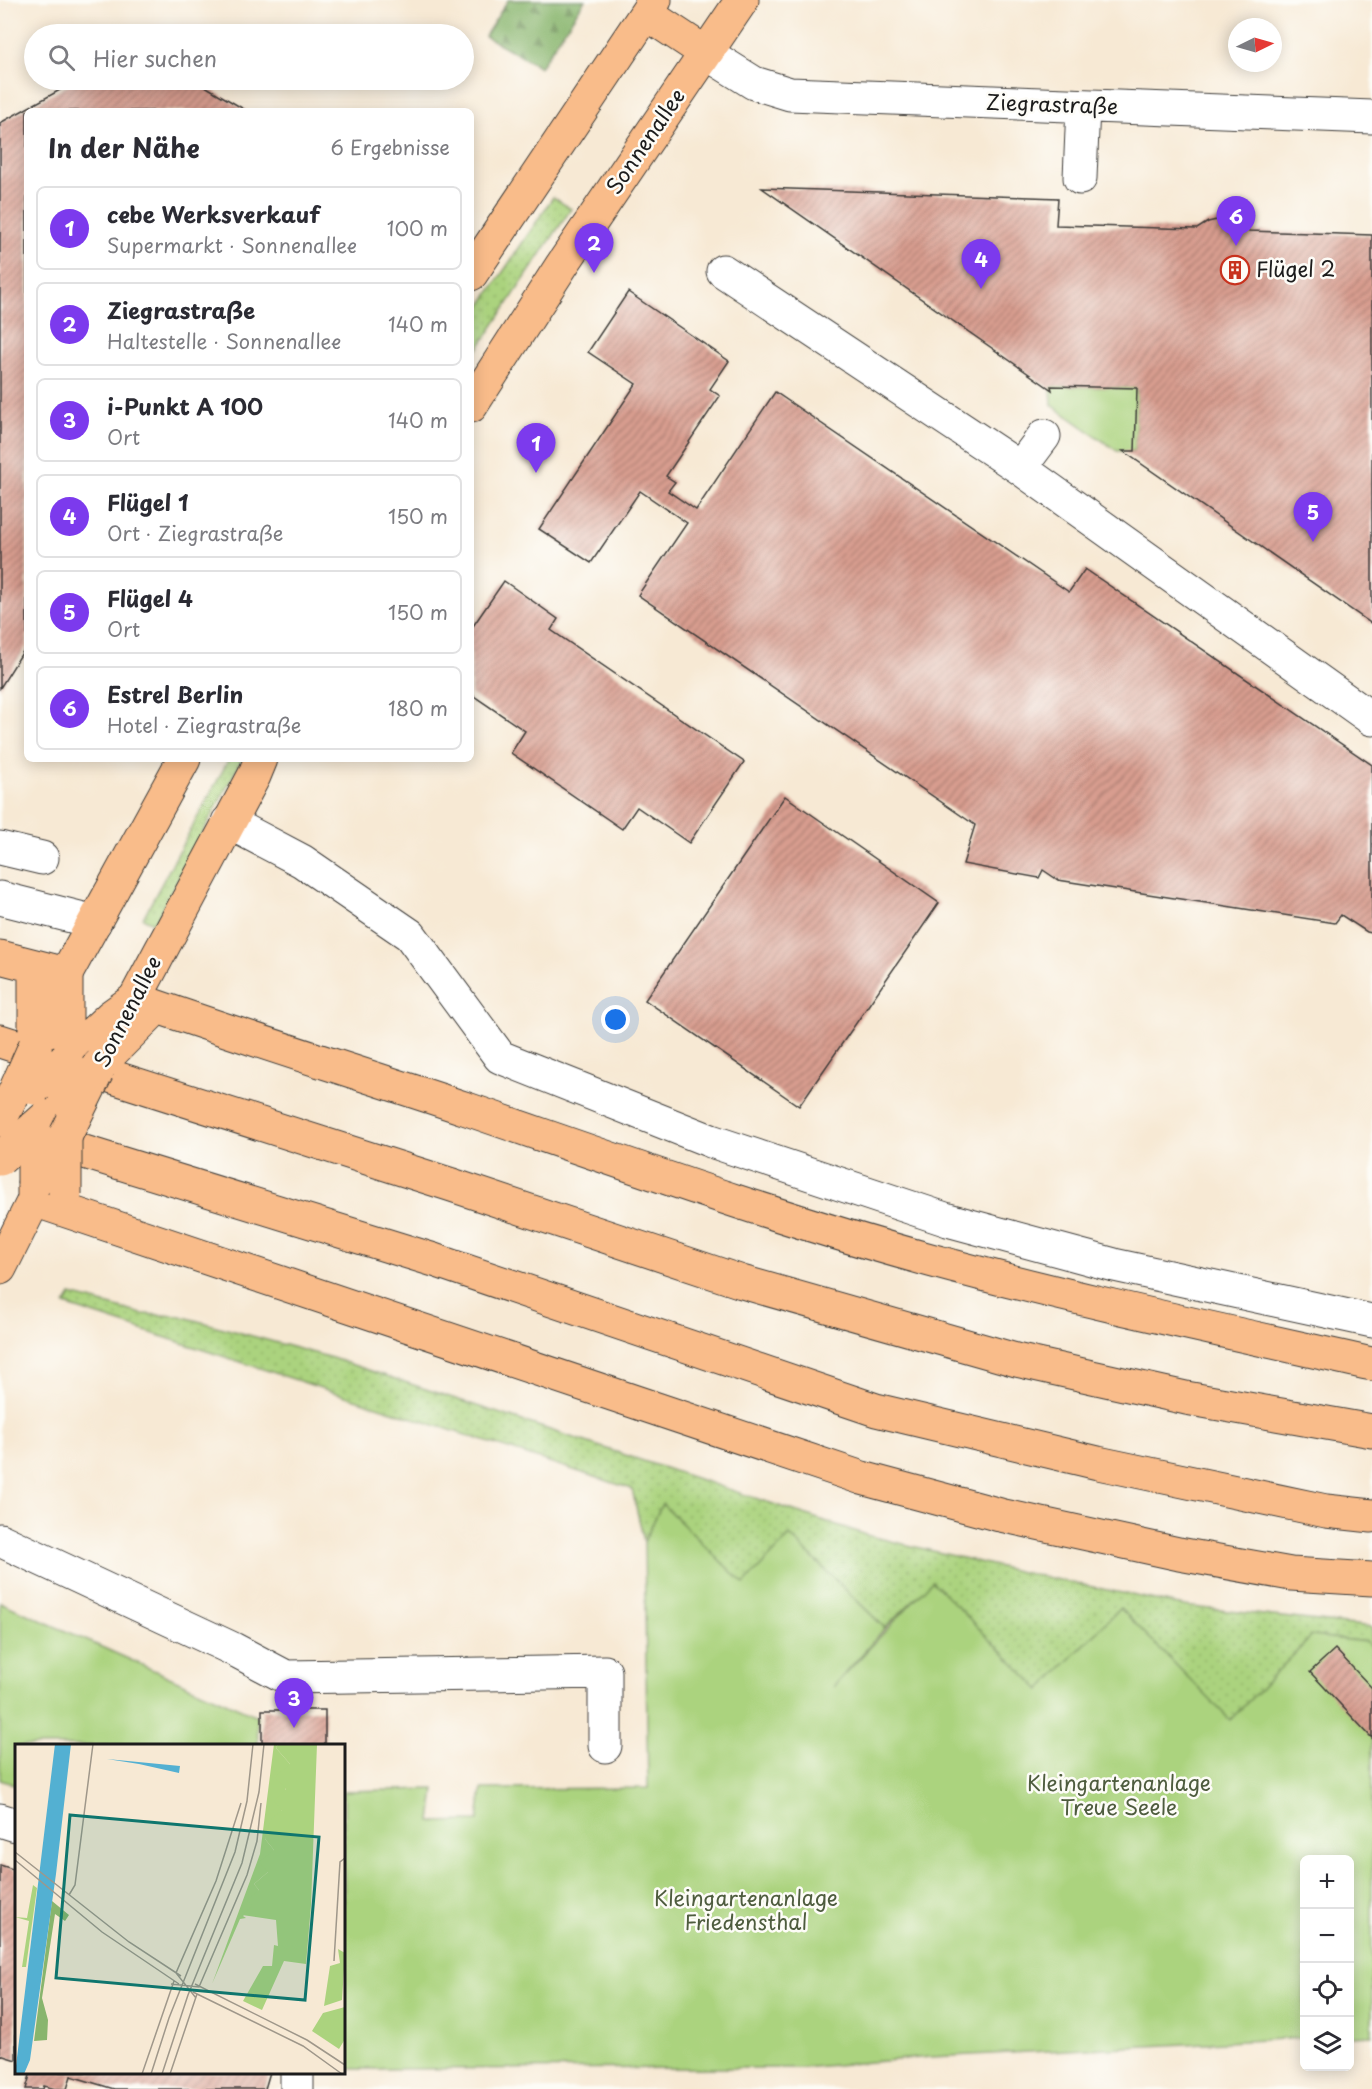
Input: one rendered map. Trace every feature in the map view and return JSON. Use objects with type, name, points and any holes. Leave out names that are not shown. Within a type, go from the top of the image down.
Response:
[{"type":"main road","name":"Sonnenallee","points":[[474,401],[742,0]]},
{"type":"main road","points":[[474,270],[651,7],[706,53]]},
{"type":"main road","points":[[0,1123],[35,1046],[51,988],[95,922],[182,762]]},
{"type":"main road","name":"Sonnenallee","points":[[133,1014],[260,762]]},
{"type":"main road","points":[[0,957],[51,988],[66,1058],[65,1100]]},
{"type":"main road","points":[[0,1159],[50,1132],[65,1100],[101,1063],[133,1014]]},
{"type":"main road","points":[[0,1123],[66,1058],[133,1014],[354,1071],[686,1186],[813,1227],[1030,1286],[1372,1364]]},
{"type":"main road","points":[[0,1041],[441,1182],[742,1282],[1016,1360],[1186,1398],[1372,1431]]},
{"type":"main road","points":[[0,1268],[48,1195],[50,1132],[35,1088],[35,1046]]},
{"type":"main road","name":"Sonnenallee","points":[[50,1132],[101,1063]]},
{"type":"main road","points":[[0,1123],[434,1260],[876,1410],[1098,1463],[1326,1511],[1372,1516]]},
{"type":"main road","points":[[48,1195],[862,1478],[1000,1515],[1179,1554],[1291,1574],[1372,1579]]},
{"type":"street","name":"Ziegrastraße","points":[[706,53],[754,83],[790,94],[1372,117]]},
{"type":"street","points":[[1080,178],[1083,106]]},
{"type":"street","points":[[723,271],[1020,468],[1372,719]]},
{"type":"street","points":[[1020,468],[1044,436]]},
{"type":"street","points":[[228,822],[302,861],[410,935],[500,1057],[711,1141],[948,1220],[1114,1265],[1372,1321]]},
{"type":"street","points":[[0,848],[42,858]]},
{"type":"street","points":[[0,898],[95,922]]},
{"type":"street","points":[[0,1540],[233,1649],[286,1677],[605,1672],[605,1746]]},
{"type":"street","points":[[0,1820],[15,1826]]},
{"type":"green space","points":[[508,0],[585,0],[540,67],[485,36]]},
{"type":"green space","points":[[553,197],[571,209],[474,354],[474,316]]},
{"type":"green space","points":[[1051,386],[1137,388],[1135,451],[1117,451],[1052,405]]},
{"type":"green space","points":[[227,762],[240,762],[154,924],[143,918]]},
{"type":"green space","points":[[71,1295],[142,1314],[180,1316],[332,1358],[870,1536],[1021,1572],[1184,1606],[1372,1627],[1372,1647],[1367,1642],[1312,1636],[1230,1721],[1120,1608],[1040,1691],[932,1582],[885,1628],[790,1536],[744,1585],[662,1504],[644,1542],[632,1489],[65,1305]]},
{"type":"green space","name":"Kleingartenanlage Friedensthal","points":[[662,1504],[744,1584],[790,1536],[885,1628],[833,1687],[932,1581],[1040,1690],[1120,1608],[1230,1720],[1312,1636],[1367,1642],[1372,1647],[1372,2035],[1354,2036],[1354,1855],[1300,1855],[1300,2038],[931,2057],[800,2068],[345,2069],[345,1791],[435,1789],[431,1822],[478,1821],[482,1789],[648,1788],[644,1542]]},
{"type":"green space","points":[[0,1602],[257,1716],[258,1744],[15,1744],[15,1785],[0,1780]]},
{"type":"building","points":[[60,90],[212,90],[242,108],[27,108]]},
{"type":"building","points":[[24,110],[24,650],[0,688],[0,123]]},
{"type":"building","points":[[762,188],[1058,198],[1056,225],[1197,229],[1208,222],[1221,219],[1238,222],[1249,231],[1372,235],[1372,624],[1123,451],[1135,451],[1137,388],[1051,386],[1052,390]]},
{"type":"building","points":[[628,292],[729,361],[710,389],[720,396],[666,476],[675,482],[668,491],[696,510],[775,392],[1069,592],[1085,569],[1372,765],[1372,933],[1341,915],[1335,923],[1058,880],[1043,870],[1039,878],[963,864],[975,825],[638,595],[687,523],[640,491],[591,563],[539,529],[636,384],[588,352]]},
{"type":"building","points":[[504,581],[558,619],[551,630],[744,762],[689,843],[637,807],[622,829],[511,753],[525,731],[474,696],[474,625]]},
{"type":"building","points":[[785,796],[939,903],[799,1106],[645,1000]]},
{"type":"building","points":[[1335,1649],[1372,1688],[1372,1738],[1310,1672]]},
{"type":"building","points":[[262,1710],[325,1710],[325,1744],[262,1744]]},
{"type":"building","points":[[0,1865],[15,1870],[15,2060],[0,2055]]},
{"type":"building","points":[[30,2074],[269,2074],[265,2089],[114,2089],[71,2076],[67,2089],[44,2086],[43,2089],[26,2089]]},
{"type":"place","name":"Estrel Berlin","points":[[1236,246]]},
{"type":"place","name":"Flügel 2","points":[[1235,270]]},
{"type":"place","name":"Ziegrastraße","points":[[594,273]]},
{"type":"place","name":"Flügel 1","points":[[981,289]]},
{"type":"place","name":"cebe Werksverkauf","points":[[536,473]]},
{"type":"place","name":"Flügel 4","points":[[1313,542]]},
{"type":"place","name":"i-Punkt A 100","points":[[294,1728]]},
{"type":"park label","name":"Kleingartenanlage Treue Seele","points":[[1119,1796]]}]
